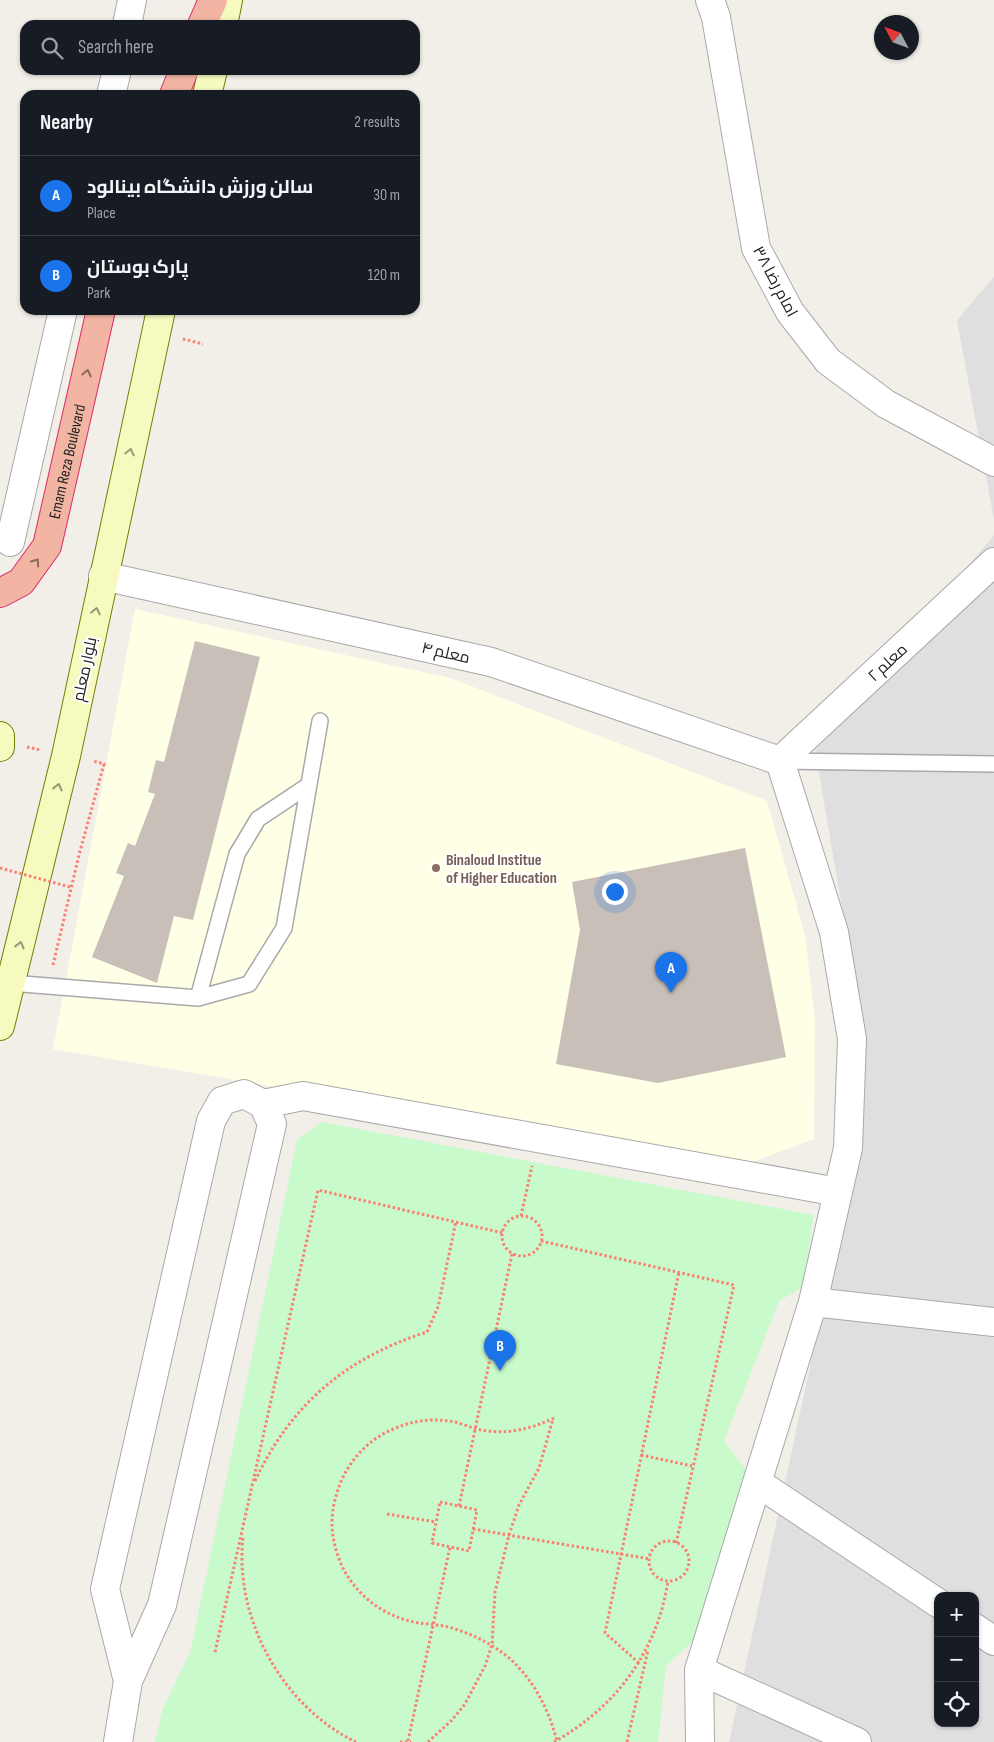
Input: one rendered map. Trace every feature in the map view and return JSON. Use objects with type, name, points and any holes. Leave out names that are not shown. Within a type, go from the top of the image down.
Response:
[{"type":"highway","points":[[204,20],[213,0]]},
{"type":"highway","points":[[176,90],[182,75]]},
{"type":"highway","name":"Emam Reza Boulevard","points":[[0,593],[21,582],[47,546],[100,315]]},
{"type":"main road","points":[[224,20],[228,0]]},
{"type":"main road","points":[[209,90],[212,75]]},
{"type":"main road","name":"بلوار معلم","points":[[0,1026],[66,756],[160,315]]},
{"type":"main road","points":[[0,736],[0,747]]},
{"type":"street","points":[[128,20],[132,0]]},
{"type":"street","name":"امام رضا ۳۸","points":[[710,0],[716,17],[756,248],[790,312],[828,361],[886,404],[994,462]]},
{"type":"street","points":[[112,90],[116,75]]},
{"type":"street","points":[[10,542],[62,315]]},
{"type":"street","name":"معلم ۲","points":[[780,761],[994,562]]},
{"type":"street","name":"معلم ۴","points":[[103,576],[490,662],[780,761]]},
{"type":"street","points":[[700,1742],[699,1670],[813,1302],[848,1148],[852,1039],[834,932],[780,761]]},
{"type":"street","points":[[118,1742],[128,1681],[162,1605],[272,1124],[263,1104],[244,1094],[222,1101],[211,1121],[104,1589],[128,1681]]},
{"type":"street","points":[[263,1104],[303,1096],[838,1192]]},
{"type":"street","points":[[813,1302],[994,1322]]},
{"type":"street","points":[[758,1483],[934,1600]]},
{"type":"street","points":[[979,1631],[994,1641]]},
{"type":"street","points":[[699,1670],[857,1742]]},
{"type":"lane","points":[[10,983],[198,998],[249,984],[284,928],[320,721]]},
{"type":"lane","points":[[780,761],[994,764]]},
{"type":"lane","points":[[198,998],[237,854],[258,819],[309,785]]},
{"type":"path","points":[[0,868],[70,887],[79,855]]},
{"type":"path","points":[[521,1216],[538,1138]]},
{"type":"path","points":[[215,1652],[318,1190],[502,1233]]},
{"type":"path","points":[[521,1216],[536,1222],[540,1227],[541,1241],[538,1247],[527,1255],[512,1254],[502,1241],[502,1233],[506,1225],[512,1219],[521,1216]]},
{"type":"path","points":[[356,1742],[325,1723],[304,1704],[285,1682],[269,1657],[256,1631],[248,1603],[243,1574],[242,1545],[245,1516],[252,1487],[279,1436],[317,1392],[341,1372],[368,1355],[396,1342],[427,1332],[438,1307],[456,1221]]},
{"type":"path","points":[[541,1241],[734,1285],[676,1543]]},
{"type":"path","points":[[459,1506],[512,1254]]},
{"type":"path","points":[[639,1663],[605,1632],[679,1272]]},
{"type":"path","points":[[428,1742],[452,1720],[465,1704],[485,1666],[492,1645],[495,1592],[509,1535],[519,1505],[539,1468],[554,1418],[536,1426],[517,1431],[489,1431],[475,1429],[455,1422],[435,1420],[414,1422],[389,1431],[361,1451],[348,1467],[333,1505],[332,1525],[334,1544],[350,1580],[362,1595],[378,1608],[395,1616],[466,1633],[492,1645],[508,1658],[535,1688],[552,1722],[556,1741],[595,1715],[616,1695],[639,1663],[660,1620],[668,1581]]},
{"type":"path","points":[[641,1455],[692,1466]]},
{"type":"path","points":[[440,1502],[459,1506],[477,1510],[468,1551],[432,1543],[440,1502]]},
{"type":"path","points":[[387,1514],[436,1522]]},
{"type":"path","points":[[473,1529],[650,1559]]},
{"type":"path","points":[[667,1542],[676,1543],[687,1552],[689,1565],[682,1577],[668,1581],[654,1574],[650,1559],[653,1551],[659,1545],[667,1542]]},
{"type":"path","points":[[400,1742],[410,1742],[450,1547]]},
{"type":"path","points":[[627,1742],[648,1647]]},
{"type":"shaded area","points":[[994,277],[994,520],[957,320]]},
{"type":"shaded area","points":[[994,535],[994,1742],[729,1742],[854,1163],[866,1051],[815,748]]},
{"type":"shaded area","name":"Binaloud Institue of Higher Education","points":[[135,609],[450,678],[767,801],[805,935],[815,1020],[814,1139],[742,1166],[53,1049]]},
{"type":"green space","points":[[322,1122],[814,1215],[803,1287],[779,1301],[724,1441],[747,1471],[700,1635],[666,1666],[658,1742],[155,1742],[163,1708],[190,1653],[297,1140]]},
{"type":"building","points":[[195,641],[260,657],[193,920],[174,916],[157,983],[92,957],[124,876],[116,873],[128,843],[135,846],[155,794],[148,792],[156,760],[164,762]]},
{"type":"building","points":[[745,848],[786,1057],[658,1083],[556,1064],[580,930],[572,882]]},
{"type":"place","name":"Binaloud Institue of Higher Education","points":[[436,868]]},
{"type":"place","name":"سالن ورزش دانشگاه بینالود","points":[[671,993]]},
{"type":"place","name":"پارک بوستان","points":[[500,1371]]}]
